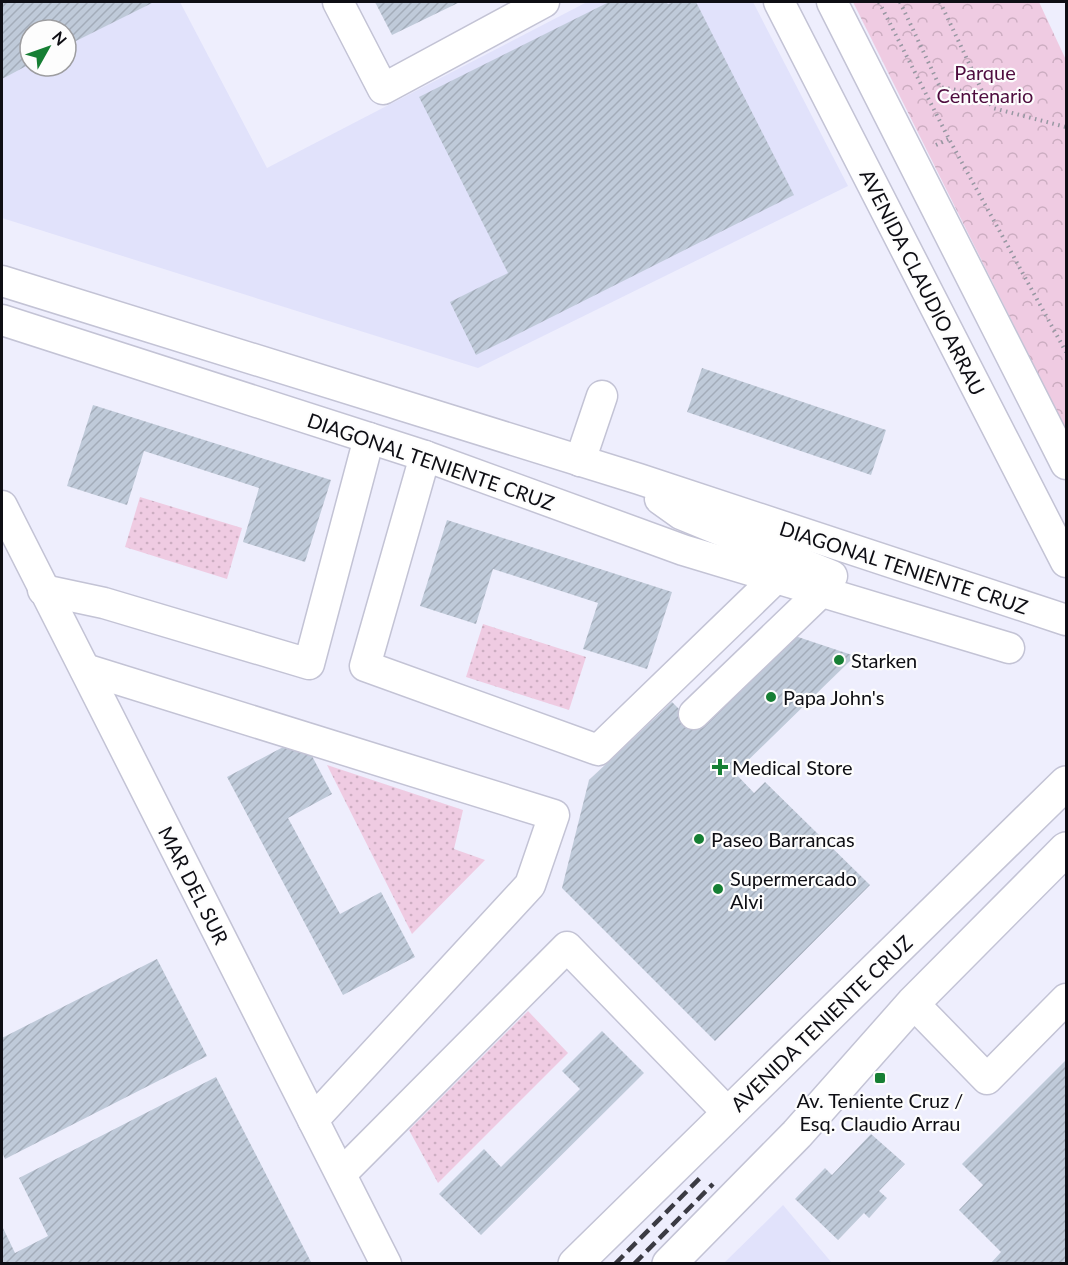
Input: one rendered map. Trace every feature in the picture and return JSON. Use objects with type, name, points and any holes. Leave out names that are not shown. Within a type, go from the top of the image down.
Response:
[{"type":"main road","name":"AVENIDA TENIENTE CRUZ","points":[[575,1263],[1066,783]]},
{"type":"main road","points":[[669,1263],[797,1134],[914,1003],[1066,849]]},
{"type":"street","points":[[338,2],[383,89],[544,2]]},
{"type":"street","name":"AVENIDA CLAUDIO ARRAU","points":[[779,2],[1066,562]]},
{"type":"street","points":[[832,2],[1066,464]]},
{"type":"street","name":"DIAGONAL TENIENTE CRUZ","points":[[2,281],[639,479],[1066,620]]},
{"type":"street","name":"DIAGONAL TENIENTE CRUZ","points":[[2,320],[425,456],[683,550],[823,590],[1009,648]]},
{"type":"street","points":[[580,461],[602,396]]},
{"type":"street","points":[[43,590],[104,603],[309,664],[369,438]]},
{"type":"street","points":[[425,456],[365,666],[598,750],[777,577]]},
{"type":"street","name":"DIAGONAL TENIENTE CRUZ","points":[[639,479],[681,514],[838,578],[849,586],[860,602]]},
{"type":"street","name":"MAR DEL SUR","points":[[2,506],[386,1263]]},
{"type":"street","points":[[694,714],[823,590]]},
{"type":"street","points":[[974,636],[988,618],[989,610],[985,594]]},
{"type":"street","points":[[85,669],[554,815],[530,885],[313,1120]]},
{"type":"street","points":[[341,1174],[567,947],[728,1113]]},
{"type":"street","points":[[914,1003],[987,1079],[1066,999]]},
{"type":"path","points":[[879,2],[949,139],[1066,352]]},
{"type":"path","points":[[900,2],[940,87],[984,95]]},
{"type":"path","points":[[940,2],[984,95],[993,108],[1052,121],[1066,127]]},
{"type":"shaded area","points":[[2,2],[180,2],[267,168],[587,2],[753,2],[848,186],[478,368],[2,218]]},
{"type":"shaded area","points":[[783,1205],[832,1263],[724,1263]]},
{"type":"green space","name":"Parque Centenario","points":[[853,2],[1039,2],[1066,60],[1066,430]]},
{"type":"green space","points":[[140,497],[242,528],[227,579],[125,547]]},
{"type":"green space","points":[[483,624],[586,657],[569,710],[466,677]]},
{"type":"green space","points":[[327,765],[463,810],[454,849],[485,860],[412,934]]},
{"type":"green space","points":[[528,1011],[568,1053],[438,1183],[409,1130]]},
{"type":"building","points":[[154,2],[78,40],[78,18],[18,18],[18,70],[2,79],[2,3]]},
{"type":"building","points":[[375,2],[460,2],[392,35]]},
{"type":"building","points":[[609,2],[666,2],[668,4],[696,2],[794,195],[476,355],[450,302],[508,273],[419,97]]},
{"type":"building","points":[[702,368],[886,430],[871,475],[687,412]]},
{"type":"building","points":[[93,405],[331,480],[305,562],[243,542],[259,488],[144,451],[127,505],[67,486]]},
{"type":"building","points":[[447,520],[672,592],[647,669],[583,649],[598,603],[493,569],[476,624],[420,606]]},
{"type":"building","name":"Paseo Barrancas","points":[[795,636],[855,656],[735,773],[754,793],[765,782],[870,885],[715,1041],[562,888],[589,780],[672,702],[698,728]]},
{"type":"building","points":[[302,737],[332,794],[288,818],[340,914],[381,892],[415,957],[343,995],[227,777]]},
{"type":"building","points":[[157,959],[207,1056],[5,1159],[2,1152],[2,1038]]},
{"type":"building","points":[[602,1031],[644,1073],[481,1235],[439,1194],[484,1149],[501,1167],[580,1089],[562,1071]]},
{"type":"building","points":[[1066,1060],[1066,1264],[990,1264],[1001,1252],[959,1210],[983,1185],[962,1164]]},
{"type":"building","points":[[216,1077],[311,1262],[2,1264],[2,1226],[15,1253],[48,1236],[19,1178]]},
{"type":"building","points":[[871,1134],[905,1164],[879,1191],[887,1198],[869,1218],[864,1213],[838,1240],[795,1199],[825,1168],[832,1175]]},
{"type":"railway","points":[[615,1264],[703,1175]]},
{"type":"railway","points":[[634,1264],[713,1184]]},
{"type":"place","name":"Starken","points":[[839,660]]},
{"type":"place","name":"Papa John's","points":[[771,697]]},
{"type":"place","name":"Medical Store","points":[[720,767]]},
{"type":"place","name":"Paseo Barrancas","points":[[699,839]]},
{"type":"place","name":"Supermercado Alvi","points":[[718,889]]},
{"type":"place","name":"Av. Teniente Cruz / Esq. Claudio Arrau","points":[[880,1078]]}]
